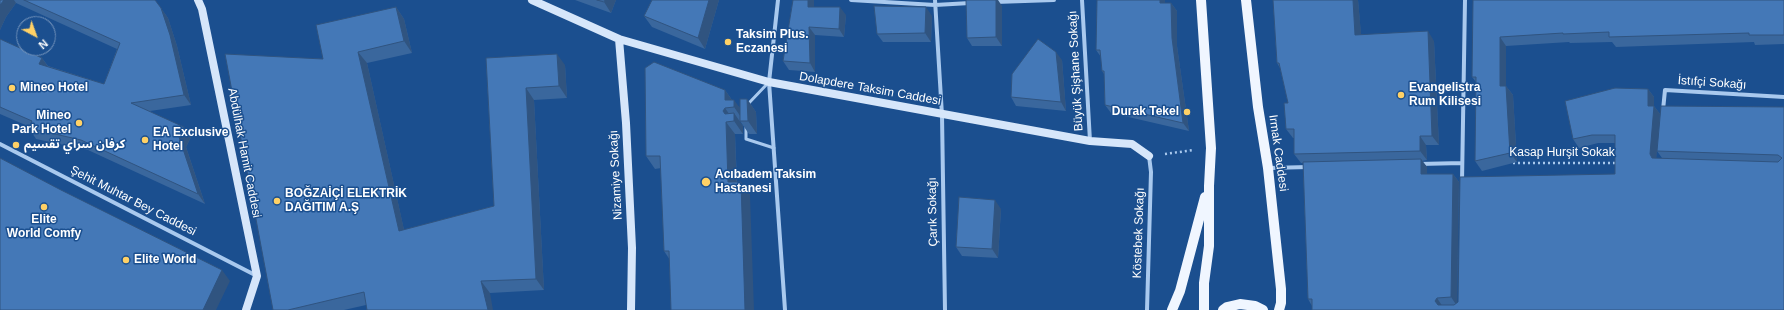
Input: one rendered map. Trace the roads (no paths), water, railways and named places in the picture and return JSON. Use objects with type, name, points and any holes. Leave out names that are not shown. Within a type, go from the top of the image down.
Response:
[{"type":"main road","points":[[1201,0],[1211,148],[1208,186],[1209,246],[1204,283],[1204,310]]},
{"type":"main road","name":"Irmak Caddesi","points":[[1246,0],[1258,107],[1268,168],[1281,288],[1281,303],[1279,310]]},
{"type":"main road","points":[[1172,310],[1180,291],[1208,186]]},
{"type":"main road","points":[[1223,310],[1227,307],[1240,304],[1255,306],[1263,310]]},
{"type":"street","name":"Abdülhak Hamit Caddesi","points":[[198,0],[202,9],[257,276],[246,310]]},
{"type":"street","name":"Dolapdere Taksim Caddesi","points":[[532,0],[619,39],[769,82],[1090,141],[1132,144],[1149,156]]},
{"type":"street","points":[[778,0],[769,82],[785,310]]},
{"type":"street","points":[[851,0],[975,3]]},
{"type":"street","points":[[990,2],[1054,0]]},
{"type":"street","name":"Büyük Şişhane Sokağı","points":[[1082,0],[1090,141]]},
{"type":"street","points":[[1462,186],[1465,0]]},
{"type":"street","name":"Çarık Sokağı","points":[[935,2],[942,114],[945,310]]},
{"type":"street","name":"Nizamiye Sokağı","points":[[619,39],[626,123],[632,248],[631,310]]},
{"type":"street","name":"İstıfçi Sokağı","points":[[1663,112],[1665,90],[1784,97]]},
{"type":"street","name":"Şehit Muhtar Bey Caddesi","points":[[0,144],[257,276]]},
{"type":"street","name":"Köstebek Sokağı","points":[[1147,310],[1151,172],[1149,156]]},
{"type":"street","points":[[1416,164],[1462,162]]},
{"type":"street","points":[[1268,168],[1314,167]]},
{"type":"lane","points":[[746,106],[769,82]]},
{"type":"lane","points":[[740,124],[746,123],[746,139],[774,148]]},
{"type":"place","name":"Taksim Plus. Eczanesi","points":[[728,42]]},
{"type":"place","name":"Mineo Hotel","points":[[12,88]]},
{"type":"place","name":"Evangelistra Rum Kilisesi","points":[[1401,95]]},
{"type":"place","name":"Durak Tekel","points":[[1187,112]]},
{"type":"place","name":"Mineo Park Hotel","points":[[79,123]]},
{"type":"place","name":"EA Exclusive Hotel","points":[[145,140]]},
{"type":"place","name":"كرفان سراي تقسيم","points":[[16,145]]},
{"type":"place","name":"Acıbadem Taksim Hastanesi","points":[[706,182]]},
{"type":"place","name":"BOĞZAİÇİ ELEKTRİK DAĞITIM A.Ş","points":[[277,201]]},
{"type":"place","name":"Elite World Comfy","points":[[44,207]]},
{"type":"place","name":"Elite World","points":[[126,260]]}]
